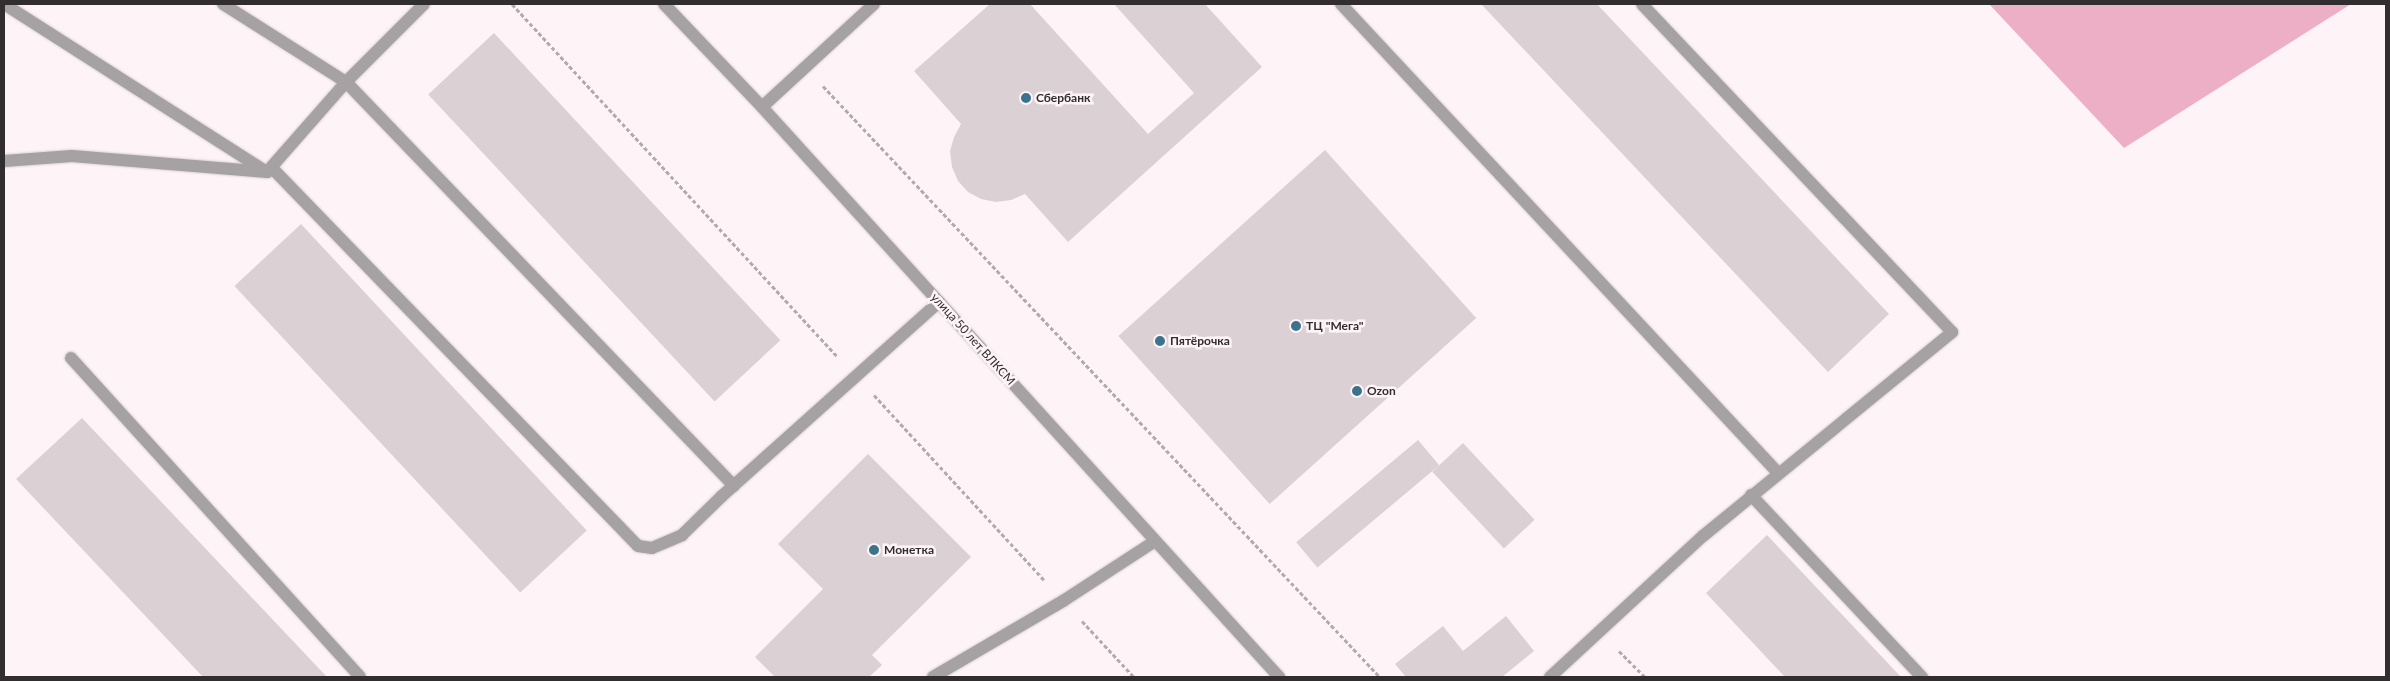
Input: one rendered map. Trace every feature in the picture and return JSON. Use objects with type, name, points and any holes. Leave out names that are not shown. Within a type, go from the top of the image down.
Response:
[{"type":"street","points":[[4,4],[267,172]]},
{"type":"street","points":[[223,4],[346,82],[734,486]]},
{"type":"street","points":[[267,172],[346,82],[424,4]]},
{"type":"street","name":"улица 50 лет ВЛКСМ","points":[[664,4],[762,107],[1279,677]]},
{"type":"street","points":[[762,107],[874,4]]},
{"type":"street","points":[[1341,4],[1778,474]]},
{"type":"street","points":[[1550,677],[1751,495],[1952,332],[1642,4]]},
{"type":"street","points":[[4,161],[72,156],[267,172],[272,168],[638,546],[652,548],[682,535],[939,302]]},
{"type":"street","points":[[71,358],[360,677]]},
{"type":"street","points":[[1751,495],[1922,677]]},
{"type":"street","points":[[933,677],[1063,601],[1155,541]]},
{"type":"path","points":[[512,4],[842,360]]},
{"type":"path","points":[[806,68],[1380,677]]},
{"type":"path","points":[[868,390],[1134,677]]},
{"type":"path","points":[[1600,631],[1645,677]]},
{"type":"shaded area","points":[[1989,4],[2351,4],[2124,148]]},
{"type":"building","name":"Сбербанк","points":[[990,4],[1030,4],[1148,134],[1194,93],[1114,4],[1205,4],[1262,67],[1068,242],[1025,194],[1011,200],[996,202],[981,199],[968,192],[958,181],[952,167],[950,151],[954,137],[961,124],[914,71]]},
{"type":"building","points":[[1481,4],[1597,4],[1889,314],[1828,372]]},
{"type":"building","points":[[494,33],[780,340],[715,402],[428,94]]},
{"type":"building","name":"ТЦ \"Мега\"","points":[[1325,150],[1476,318],[1270,504],[1118,336]]},
{"type":"building","points":[[301,224],[587,530],[520,592],[234,286]]},
{"type":"building","points":[[82,418],[327,677],[203,677],[16,479]]},
{"type":"building","points":[[1418,440],[1439,465],[1317,567],[1296,542]]},
{"type":"building","points":[[1463,443],[1535,520],[1504,548],[1432,472]]},
{"type":"building","name":"Монетка","points":[[868,454],[971,557],[872,655],[882,665],[869,677],[775,677],[755,657],[823,589],[778,544]]},
{"type":"building","points":[[1767,535],[1901,677],[1785,677],[1706,593]]},
{"type":"building","points":[[1506,616],[1534,651],[1502,677],[1406,677],[1395,664],[1443,626],[1463,651]]},
{"type":"place","name":"Сбербанк","points":[[1026,98]]},
{"type":"place","name":"ТЦ \"Мега\"","points":[[1296,326]]},
{"type":"place","name":"Пятёрочка","points":[[1160,341]]},
{"type":"place","name":"Ozon","points":[[1357,391]]},
{"type":"place","name":"Монетка","points":[[874,550]]}]
